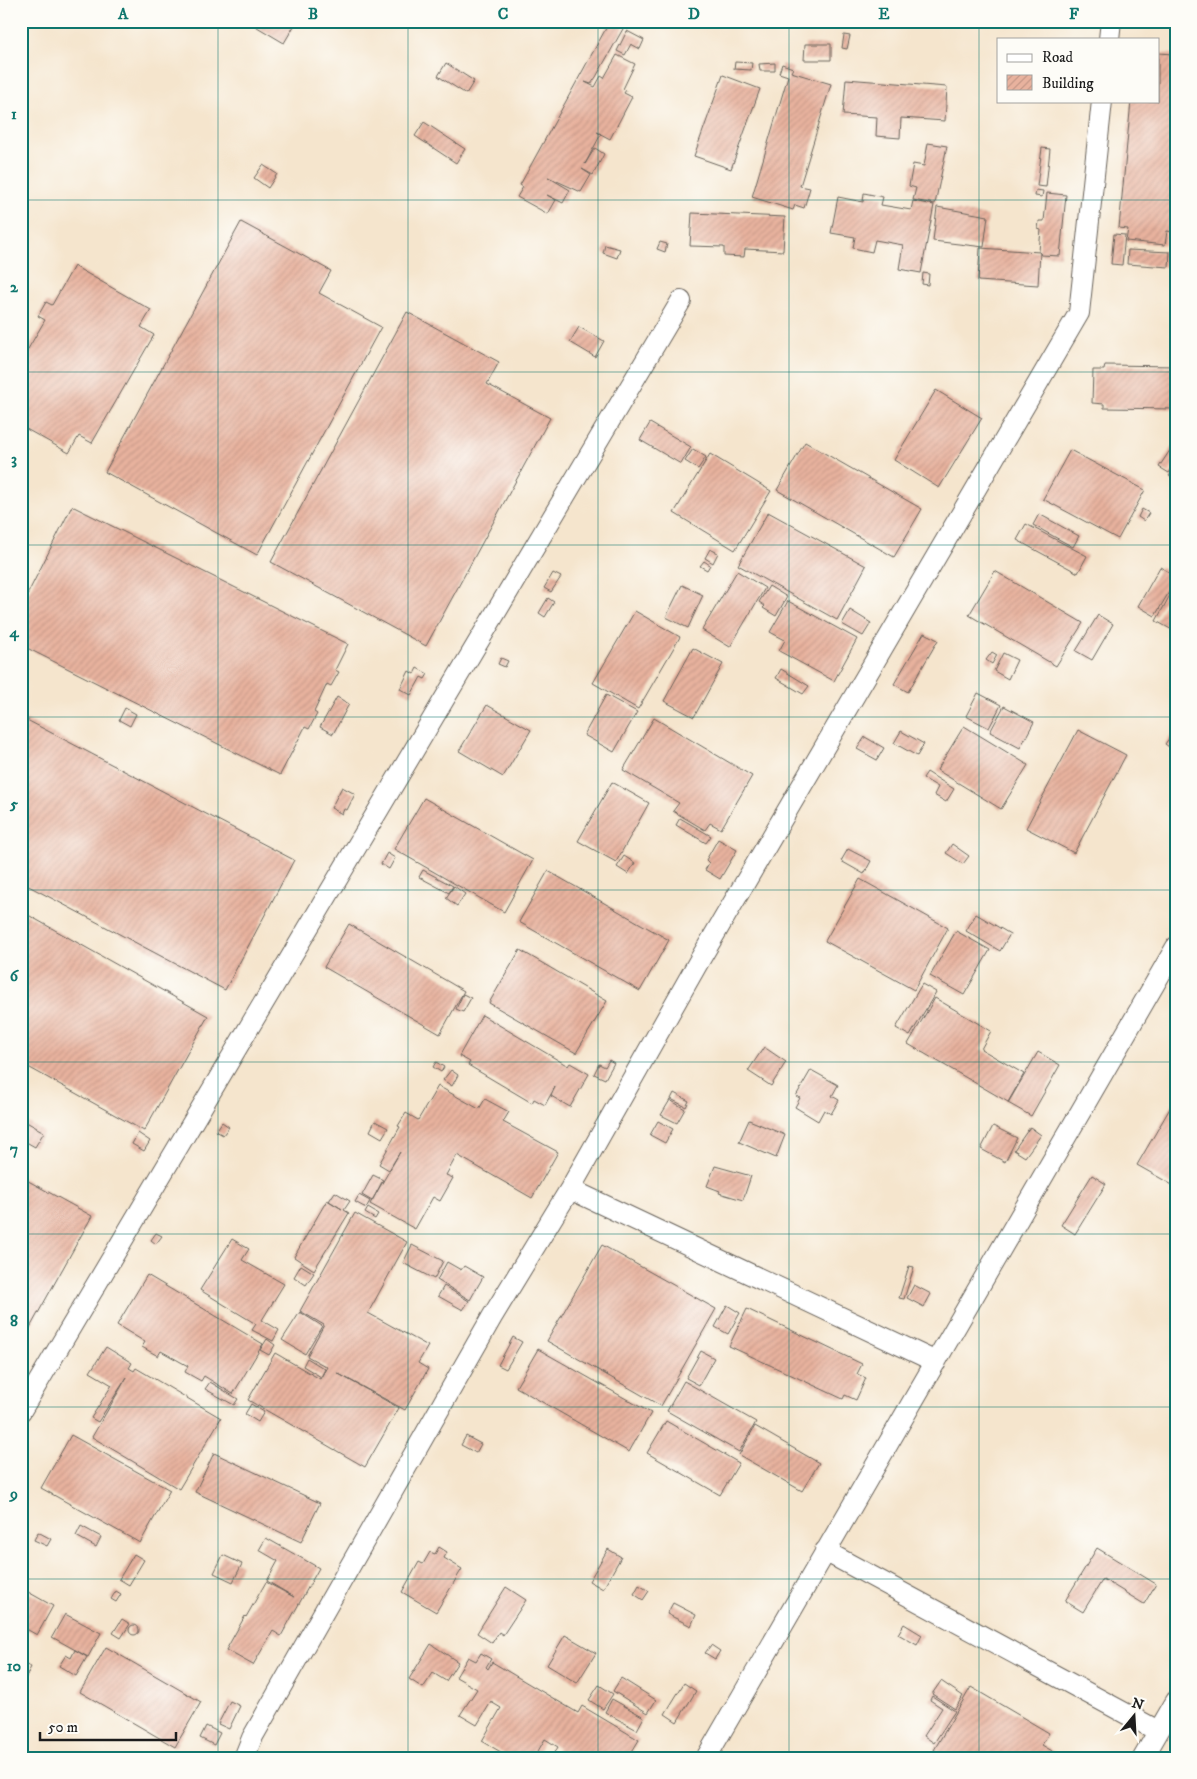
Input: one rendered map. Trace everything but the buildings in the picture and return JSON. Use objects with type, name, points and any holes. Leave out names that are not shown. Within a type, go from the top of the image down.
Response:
[{"type":"street","points":[[1109,38],[1111,21]]},
{"type":"street","points":[[244,1758],[252,1738],[411,1457],[492,1317],[570,1189],[699,962],[1079,312],[1102,102]]},
{"type":"street","points":[[21,1411],[680,301]]},
{"type":"street","points":[[706,1758],[1176,947]]},
{"type":"street","points":[[570,1189],[936,1362]]},
{"type":"street","points":[[825,1551],[1158,1731]]},
{"type":"street","points":[[1142,1758],[1176,1701]]}]
